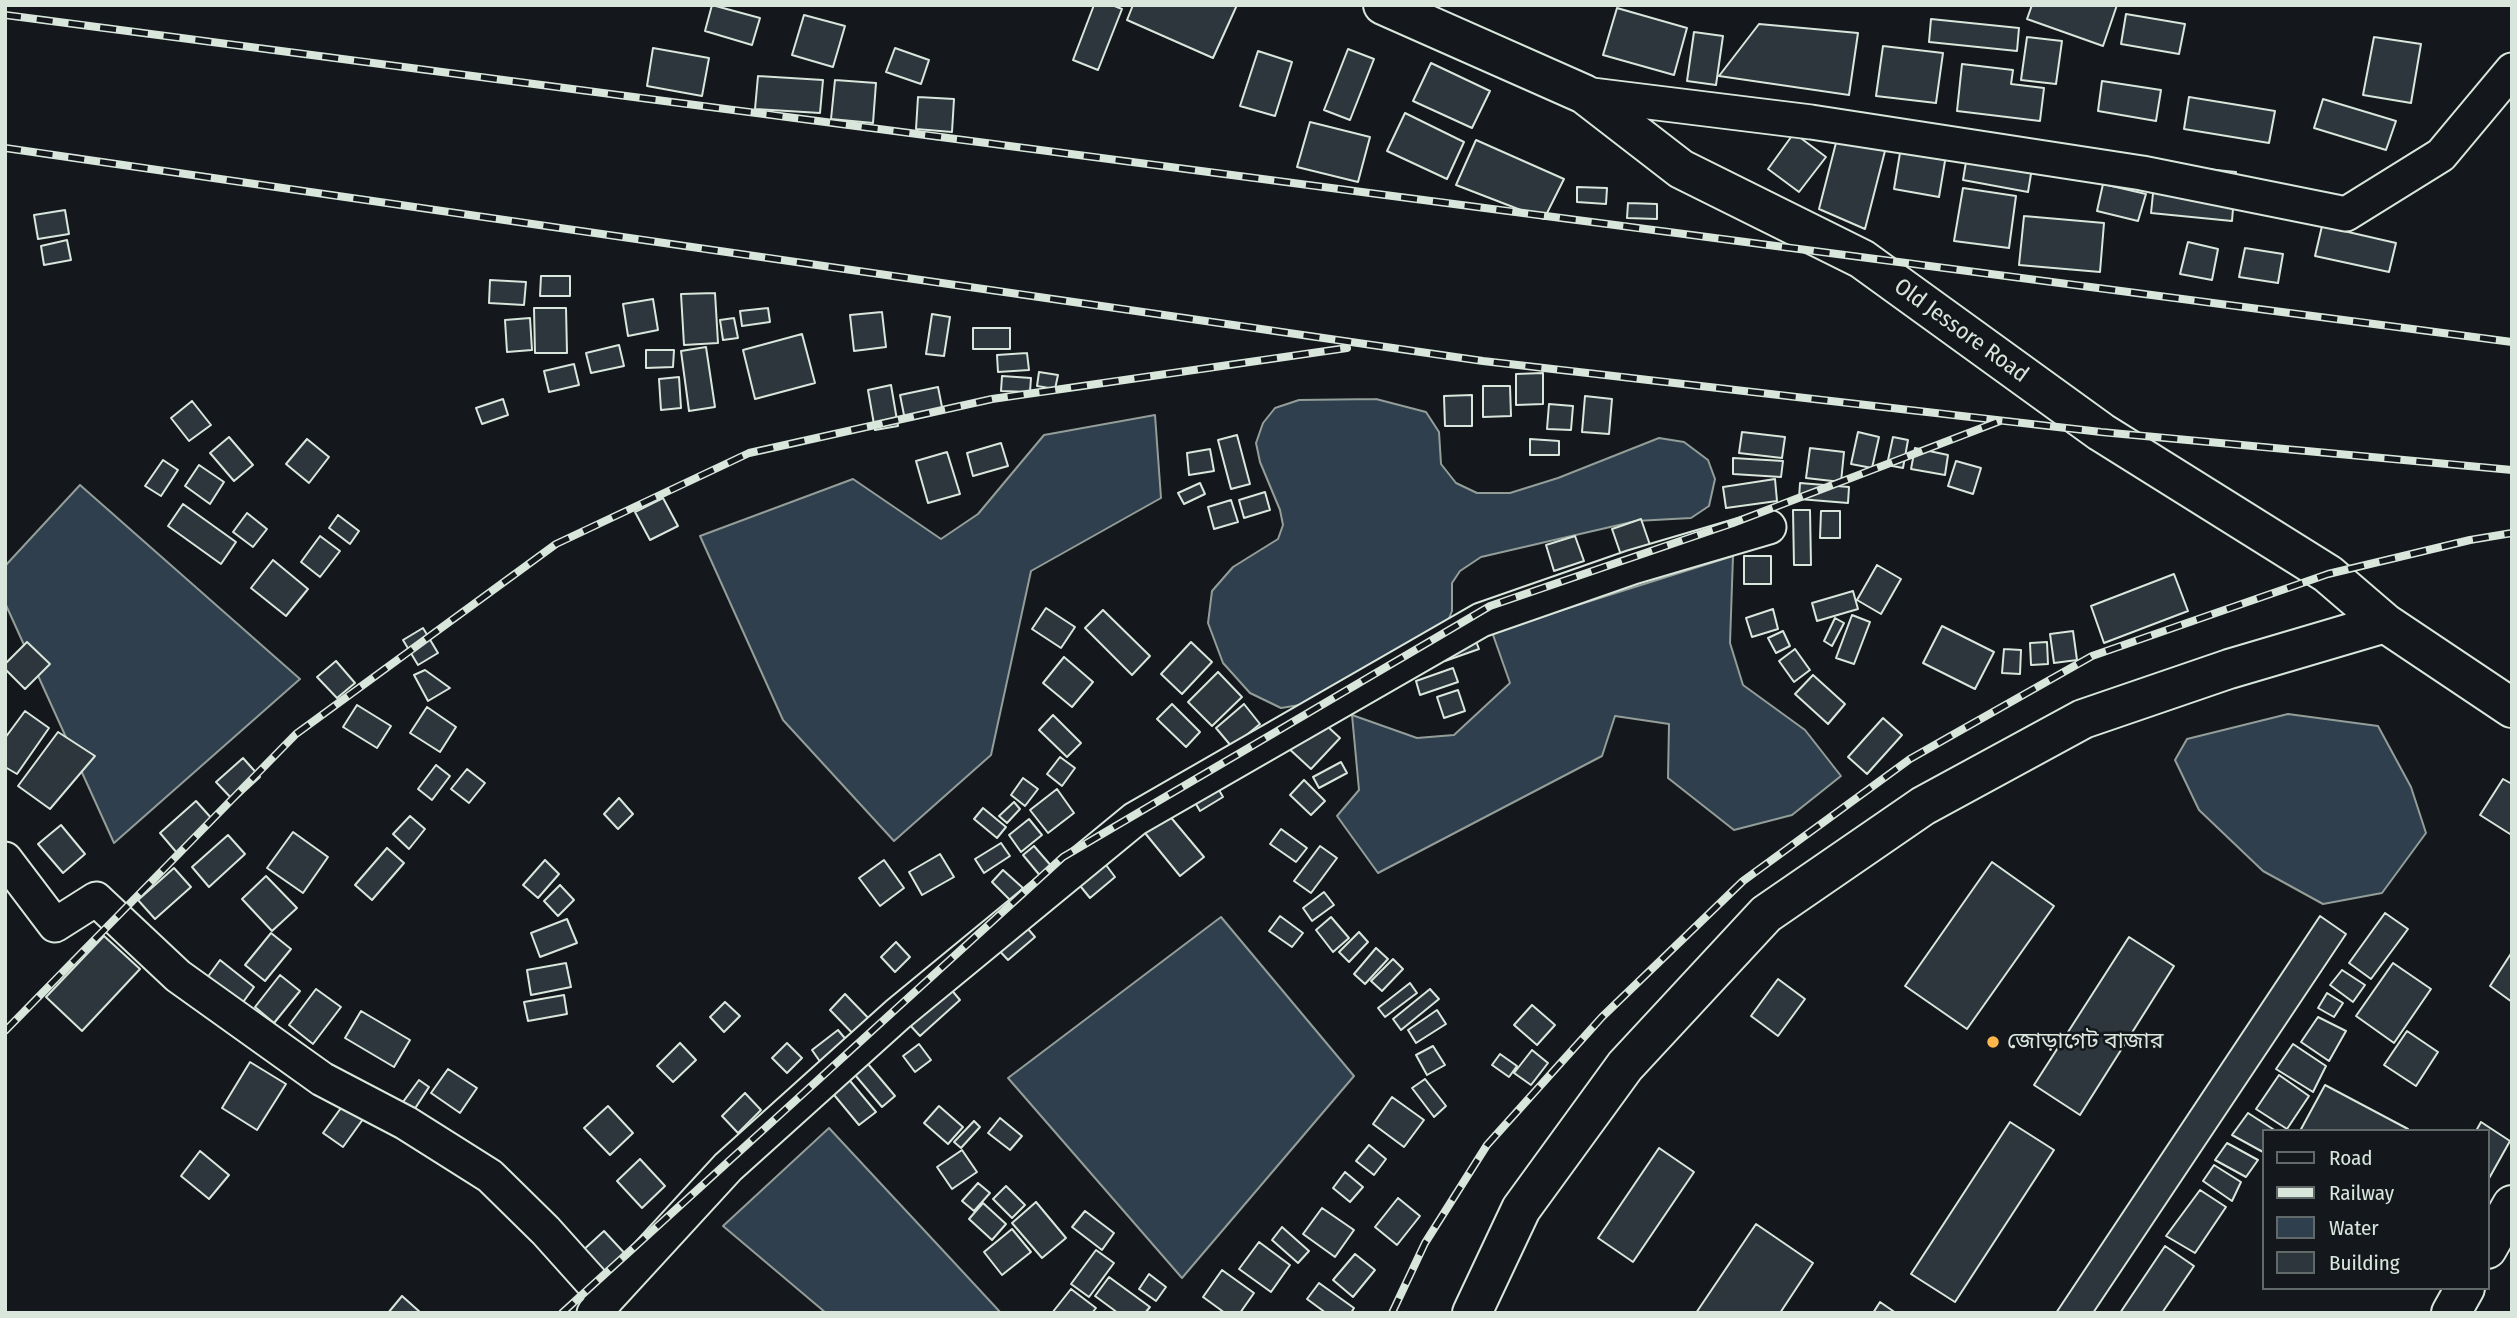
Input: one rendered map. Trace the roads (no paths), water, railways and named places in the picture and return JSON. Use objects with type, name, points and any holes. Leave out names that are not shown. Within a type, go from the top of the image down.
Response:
[{"type":"main road","name":"Old Jessore Road","points":[[1383,5],[1584,94],[1681,169],[1862,259],[2101,432],[2328,574],[2385,623],[2512,708]]},
{"type":"main road","points":[[1472,1313],[1521,1209],[1617,1077],[1766,914],[1923,806],[2083,719],[2229,669],[2385,623]]},
{"type":"main road","points":[[2489,1245],[2512,1205]]},
{"type":"main road","points":[[2451,1313],[2464,1290]]},
{"type":"street","points":[[1584,94],[1811,122],[2142,173],[2346,214],[2441,155],[2512,70]]},
{"type":"street","points":[[5,859],[55,925],[96,899],[178,976],[323,1079],[406,1123],[490,1176],[546,1231],[600,1306],[728,1167],[898,1014],[1135,819],[1481,620],[1633,567],[1769,527]]},
{"type":"water","points":[[1376,399],[1426,412],[1439,432],[1441,464],[1456,483],[1477,493],[1510,493],[1558,478],[1659,438],[1684,442],[1708,460],[1715,479],[1709,506],[1691,518],[1636,521],[1481,557],[1460,571],[1452,583],[1452,611],[1446,626],[1306,704],[1281,708],[1250,693],[1223,663],[1208,623],[1212,591],[1233,567],[1278,539],[1283,525],[1280,510],[1260,462],[1256,443],[1263,423],[1275,408],[1299,400]]},
{"type":"water","points":[[1155,415],[1161,498],[1031,571],[991,755],[894,841],[783,720],[700,536],[853,479],[941,539],[978,514],[1044,435]]},
{"type":"water","points":[[80,485],[300,679],[114,843],[5,603],[5,566]]},
{"type":"water","points":[[1733,556],[1730,643],[1743,685],[1805,730],[1841,776],[1792,815],[1734,830],[1668,778],[1669,724],[1615,716],[1602,756],[1378,873],[1337,816],[1359,790],[1352,715],[1417,738],[1454,735],[1510,683],[1492,632]]},
{"type":"water","points":[[2288,714],[2378,726],[2411,787],[2426,833],[2382,893],[2323,904],[2263,871],[2199,810],[2175,760],[2187,739]]},
{"type":"water","points":[[1221,917],[1354,1076],[1182,1278],[1008,1078]]},
{"type":"water","points":[[829,1128],[1001,1313],[826,1313],[723,1226]]},
{"type":"railway","points":[[5,15],[2512,342]]},
{"type":"railway","points":[[5,148],[1483,361],[2101,432],[2512,470]]},
{"type":"railway","points":[[5,1031],[296,734],[556,544],[749,453],[992,399],[1347,348]]},
{"type":"railway","points":[[562,1313],[1063,857],[1490,606],[1733,523],[2000,421]]},
{"type":"railway","points":[[1392,1313],[1425,1243],[1487,1145],[1602,1017],[1743,881],[1910,759],[2092,656],[2328,574],[2470,540],[2512,533]]},
{"type":"place","name":"জোড়াগেট বাজার","points":[[1993,1042]]}]
